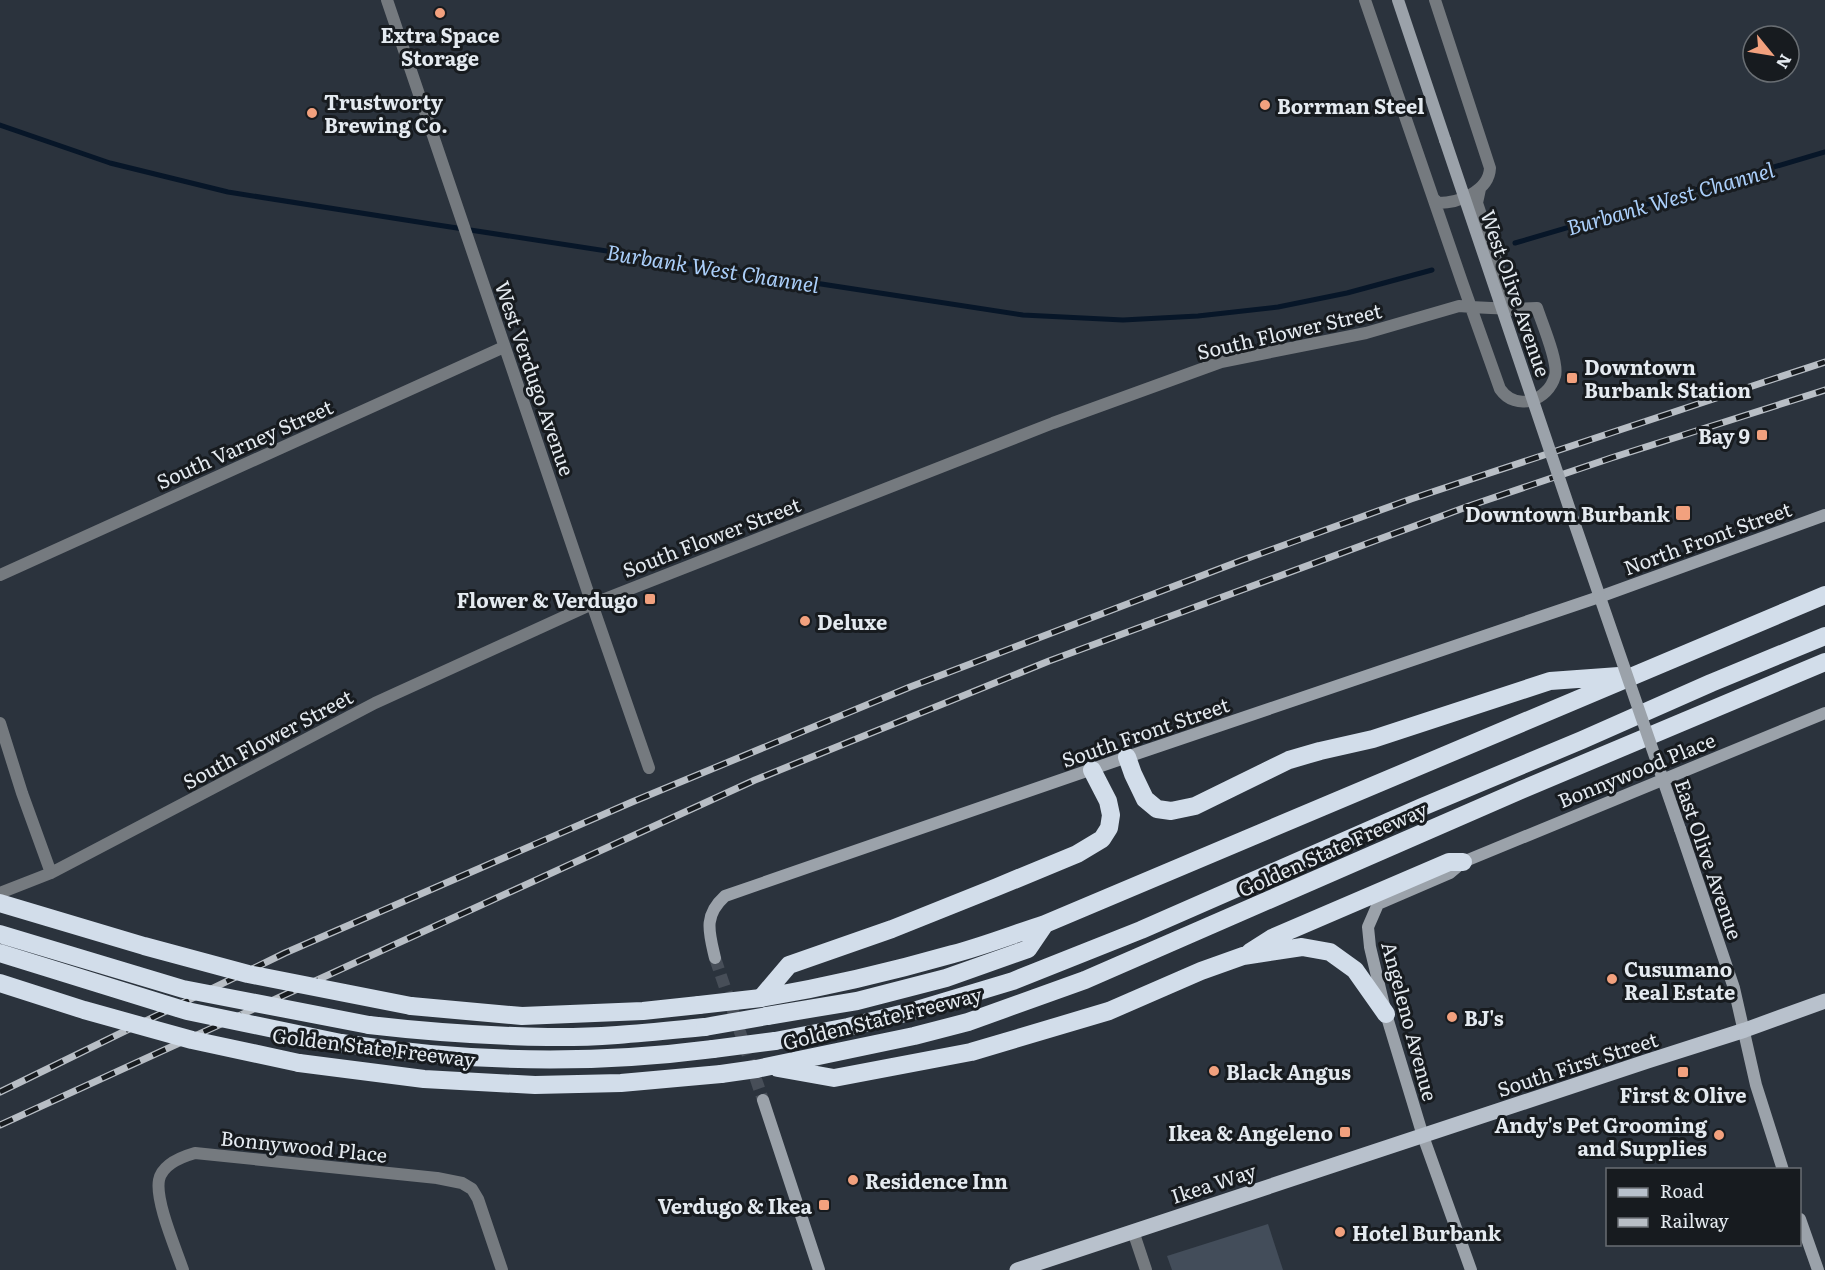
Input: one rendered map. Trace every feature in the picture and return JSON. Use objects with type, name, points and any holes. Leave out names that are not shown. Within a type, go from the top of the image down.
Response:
[{"type":"highway","name":"Golden State Freeway","points":[[0,903],[248,974],[411,1006],[522,1016],[643,1011],[804,991],[878,975],[955,954],[1045,924],[1825,595]]},
{"type":"highway","points":[[1803,604],[1825,611]]},
{"type":"highway","points":[[0,953],[187,1011],[390,1050],[467,1057],[569,1059],[669,1054],[776,1041],[913,1011],[1013,981],[1141,930],[1422,807],[1825,636]]},
{"type":"highway","name":"Golden State Freeway","points":[[0,983],[84,1010],[192,1040],[299,1063],[424,1079],[536,1085],[621,1083],[780,1067],[968,1022],[1084,980],[1521,790],[1825,662]]},
{"type":"highway","points":[[1127,757],[1132,774],[1145,800],[1157,809],[1171,812],[1195,806],[1289,760],[1373,739],[1550,681],[1632,675]]},
{"type":"highway","points":[[760,998],[789,965],[955,904],[1077,854],[1102,839],[1109,828],[1111,815],[1108,801],[1092,770]]},
{"type":"highway","points":[[1243,956],[1272,938],[1449,862],[1463,862]]},
{"type":"highway","points":[[0,934],[183,989],[369,1025],[427,1032],[549,1037],[628,1034],[705,1027],[857,1002],[946,978],[1028,949],[1045,924]]},
{"type":"highway","points":[[780,1067],[834,1078],[971,1052],[1109,1011],[1201,971],[1243,956],[1302,947],[1330,952],[1356,970],[1386,1014]]},
{"type":"main road","name":"West Olive Avenue","points":[[1398,0],[1601,597]]},
{"type":"main road","name":"North Front Street","points":[[1601,597],[1825,514]]},
{"type":"main road","name":"South Front Street","points":[[715,958],[708,927],[717,903],[725,896],[1601,597]]},
{"type":"main road","name":"East Olive Avenue","points":[[1601,597],[1734,988],[1756,1085],[1782,1168]]},
{"type":"main road","name":"Bonnywood Place","points":[[1463,862],[1825,713]]},
{"type":"main road","name":"Angeleno Avenue","points":[[1463,862],[1450,873],[1378,904],[1368,927],[1370,947],[1386,1014],[1423,1136],[1471,1270]]},
{"type":"main road","name":"South First Street","points":[[1423,1136],[1745,1030],[1825,1001]]},
{"type":"main road","points":[[763,1100],[819,1270]]},
{"type":"main road","name":"Ikea Way","points":[[1017,1270],[1423,1136]]},
{"type":"main road","points":[[1801,1222],[1818,1270]]},
{"type":"street","name":"West Verdugo Avenue","points":[[387,0],[591,604],[649,768]]},
{"type":"street","points":[[1365,0],[1472,307]]},
{"type":"street","points":[[1435,0],[1490,168],[1489,176],[1480,189],[1477,203],[1513,310]]},
{"type":"street","points":[[1433,198],[1438,203],[1448,203],[1480,189]]},
{"type":"street","name":"South Flower Street","points":[[0,893],[51,873],[375,703],[591,604],[1053,423],[1221,362],[1366,333],[1460,306],[1513,310],[1537,308],[1555,363],[1555,376],[1539,397],[1519,402],[1505,397],[1500,389],[1472,307]]},
{"type":"street","name":"South Varney Street","points":[[0,575],[504,347]]},
{"type":"street","points":[[0,723],[51,873]]},
{"type":"street","name":"Bonnywood Place","points":[[183,1270],[159,1197],[159,1179],[169,1165],[180,1158],[195,1154],[438,1178],[462,1183],[472,1189],[478,1198],[502,1270]]},
{"type":"street","points":[[1133,1231],[1146,1270]]},
{"type":"shaded area","points":[[1268,1224],[1283,1270],[1172,1270],[1167,1256]]},
{"type":"waterway","name":"Burbank West Channel","points":[[0,125],[110,163],[228,192],[1023,315],[1123,320],[1198,316],[1278,307],[1347,293],[1432,270]]},
{"type":"waterway","name":"Burbank West Channel","points":[[1515,243],[1825,152]]},
{"type":"tunnel","points":[[715,958],[763,1100]]},
{"type":"railway","points":[[0,1092],[285,953],[632,802],[910,687],[1240,561],[1411,499],[1825,362]]},
{"type":"railway","points":[[0,1125],[755,780],[1049,661],[1469,506],[1825,390]]},
{"type":"place","name":"Extra Space Storage","points":[[440,13]]},
{"type":"place","name":"Borrman Steel","points":[[1265,105]]},
{"type":"place","name":"Trustworty Brewing Co.","points":[[312,113]]},
{"type":"place","name":"Downtown Burbank Station","points":[[1572,378]]},
{"type":"place","name":"Bay 9","points":[[1762,435]]},
{"type":"place","name":"Downtown Burbank","points":[[1683,513]]},
{"type":"place","name":"Flower & Verdugo","points":[[650,599]]},
{"type":"place","name":"Deluxe","points":[[805,621]]},
{"type":"place","name":"Cusumano Real Estate","points":[[1612,979]]},
{"type":"place","name":"BJ's","points":[[1452,1017]]},
{"type":"place","name":"Black Angus","points":[[1214,1071]]},
{"type":"place","name":"First & Olive","points":[[1683,1072]]},
{"type":"place","name":"Ikea & Angeleno","points":[[1345,1132]]},
{"type":"place","name":"Andy's Pet Grooming and Supplies","points":[[1719,1135]]},
{"type":"place","name":"Residence Inn","points":[[853,1180]]},
{"type":"place","name":"Verdugo & Ikea","points":[[824,1205]]},
{"type":"place","name":"Hotel Burbank","points":[[1340,1232]]}]
